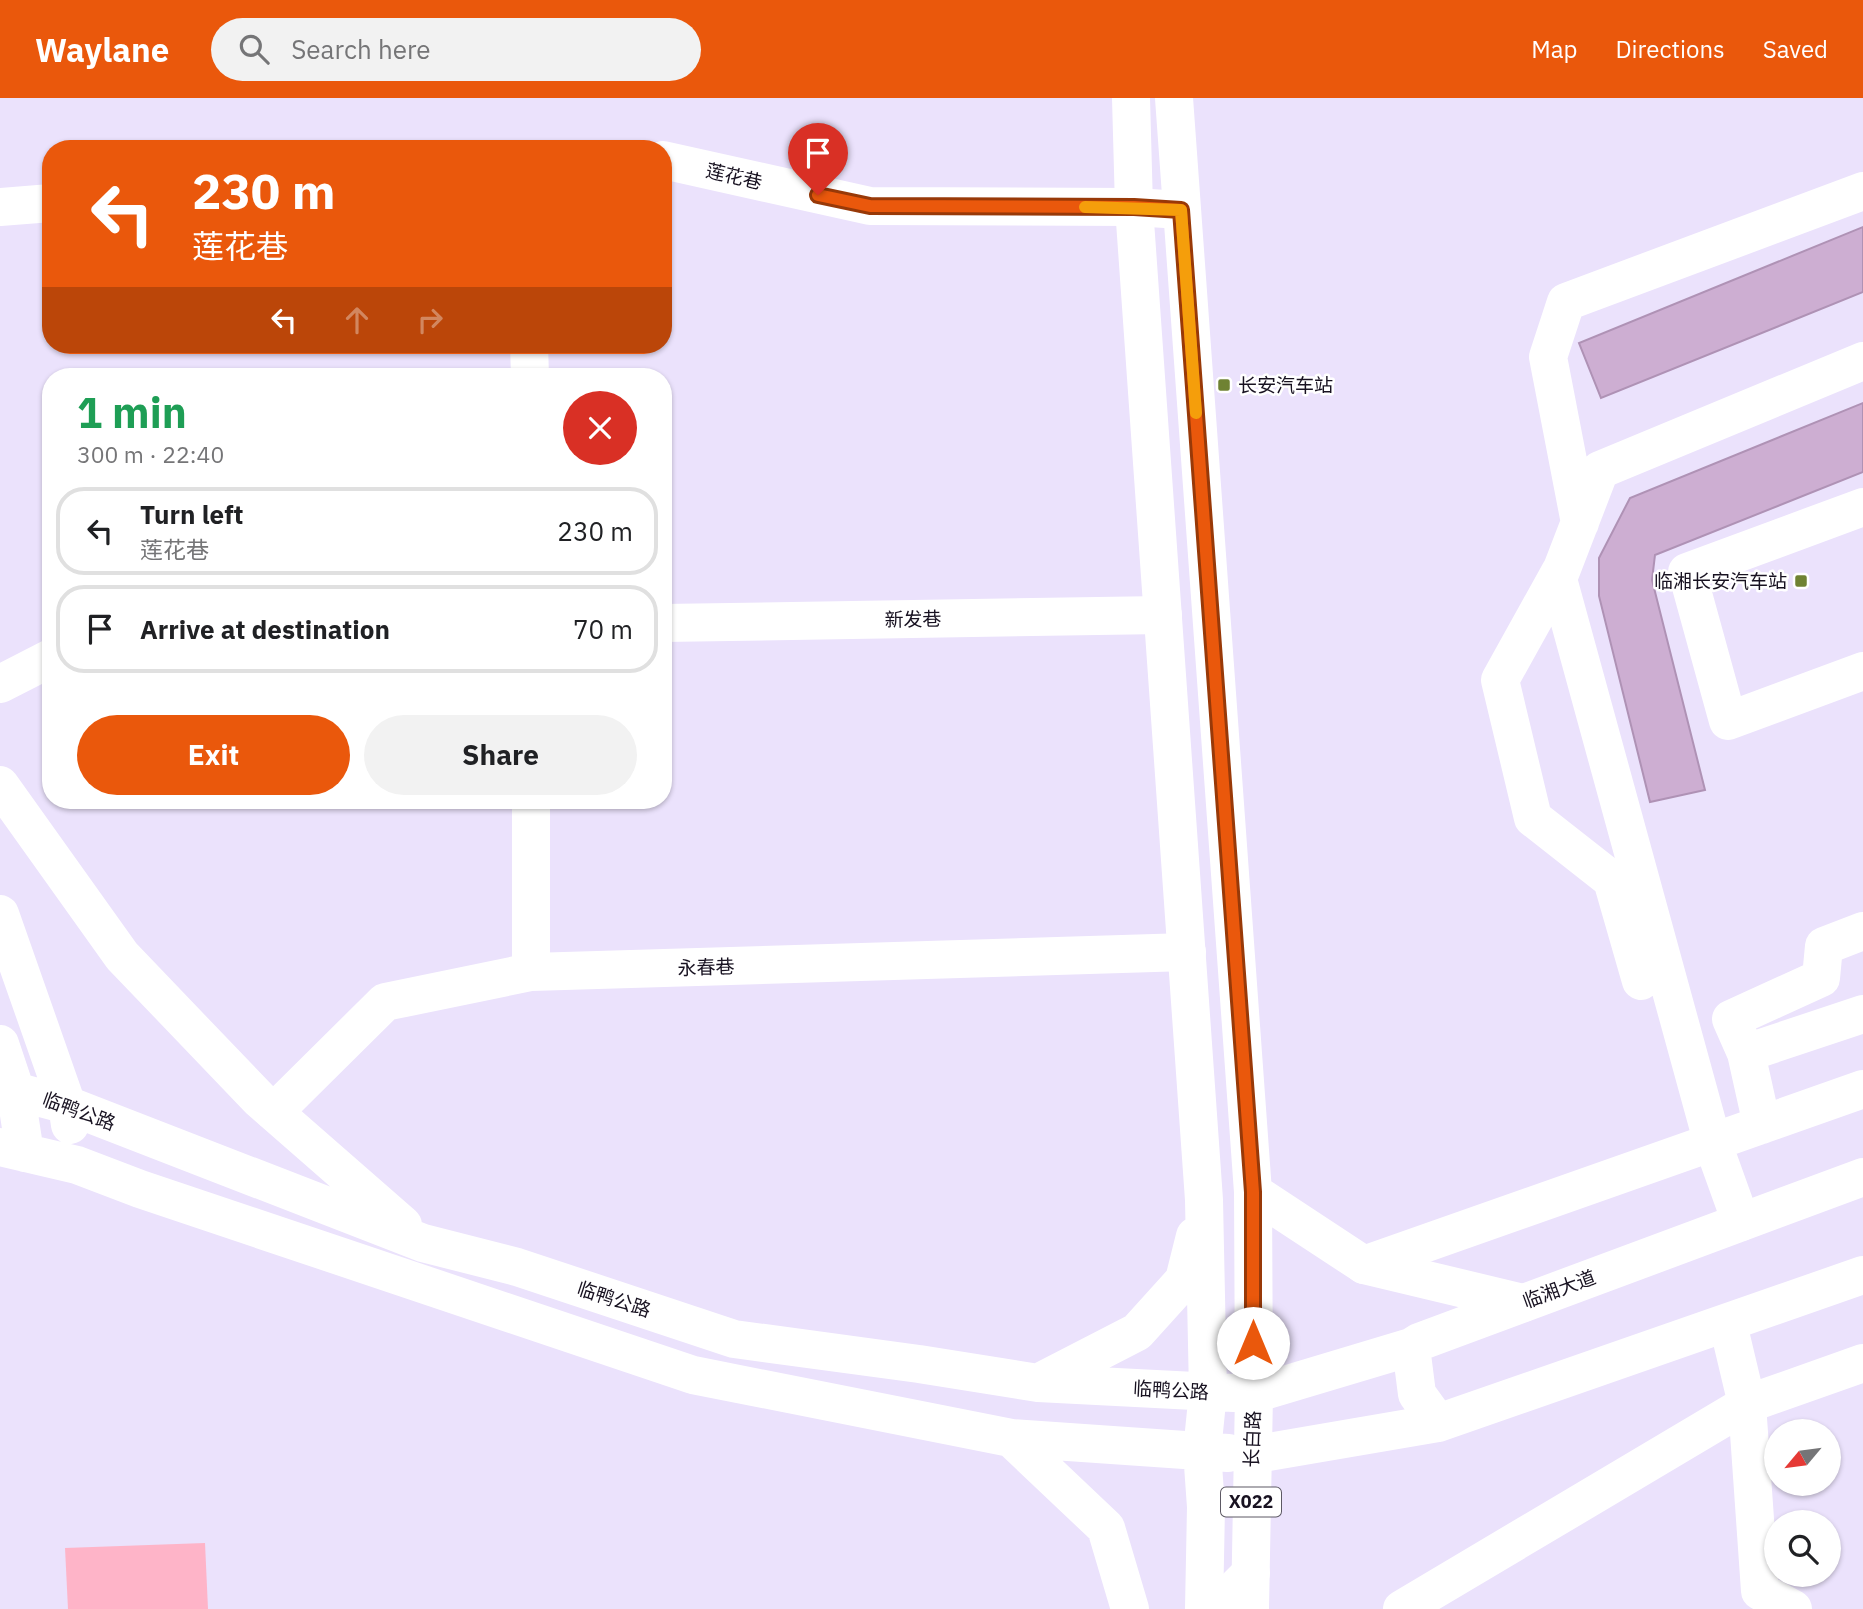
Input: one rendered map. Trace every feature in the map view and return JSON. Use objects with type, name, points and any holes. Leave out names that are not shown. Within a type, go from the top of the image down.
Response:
[{"type":"main road","points":[[1130,98],[1134,207],[1204,1200],[1208,1392],[1202,1451],[1206,1507],[1204,1609]]},
{"type":"main road","name":"X022","points":[[1174,98],[1253,1192],[1254,1394]]},
{"type":"main road","name":"莲花巷","points":[[672,162],[870,206],[1134,207],[1181,210]]},
{"type":"main road","points":[[1580,523],[1548,357],[1566,302],[1863,191]]},
{"type":"main road","points":[[0,207],[42,204]]},
{"type":"main road","points":[[1702,1147],[1558,579],[1600,470],[1863,361]]},
{"type":"main road","points":[[1863,507],[1687,572],[1728,720],[1863,671]]},
{"type":"main road","points":[[1560,572],[1500,680],[1533,818],[1612,880],[1728,1227]]},
{"type":"main road","name":"新发巷","points":[[672,624],[1163,615]]},
{"type":"main road","points":[[0,684],[42,663]]},
{"type":"main road","points":[[0,785],[122,956],[274,1112],[423,1243]]},
{"type":"main road","points":[[531,809],[531,972]]},
{"type":"main road","points":[[0,914],[67,1105],[76,1165]]},
{"type":"main road","points":[[1762,1125],[1746,1053],[1731,1019],[1821,978],[1824,946],[1863,931]]},
{"type":"main road","name":"永春巷","points":[[274,1112],[385,1002],[531,972],[1187,952]]},
{"type":"main road","points":[[1746,1053],[1863,1014]]},
{"type":"main road","points":[[0,1044],[8,1088],[13,1150],[76,1165],[693,1375],[1011,1438],[1251,1455],[1438,1423],[1863,1275]]},
{"type":"main road","name":"临鸭公路","points":[[8,1088],[67,1105],[423,1243],[517,1267],[734,1339],[1038,1383],[1254,1394]]},
{"type":"main road","points":[[1364,1265],[1863,1090]]},
{"type":"main road","name":"临湘大道","points":[[1254,1394],[1411,1347],[1863,1177]]},
{"type":"main road","points":[[1253,1192],[1364,1265],[1523,1303]]},
{"type":"main road","points":[[1038,1383],[1137,1332],[1184,1280],[1204,1200]]},
{"type":"main road","points":[[1728,1324],[1747,1404],[1760,1591],[1793,1609]]},
{"type":"main road","points":[[1411,1347],[1417,1394],[1438,1423]]},
{"type":"main road","points":[[1402,1609],[1747,1404],[1863,1363]]},
{"type":"main road","name":"长白路","points":[[1247,1596],[1254,1394]]},
{"type":"main road","points":[[1011,1438],[1106,1528],[1130,1609]]},
{"type":"main road","points":[[1215,1609],[1247,1596]]},
{"type":"shaded area","points":[[205,1543],[208,1609],[68,1609],[65,1548]]},
{"type":"building","points":[[1863,227],[1863,292],[1601,398],[1579,343]]},
{"type":"building","points":[[1863,403],[1863,472],[1655,555],[1652,580],[1705,790],[1650,802],[1599,596],[1599,558],[1630,498]]},
{"type":"slow traffic","points":[[1085,207],[1181,210],[1196,413]]},
{"type":"place","name":"长安汽车站","points":[[1224,385]]},
{"type":"place","name":"临湘长安汽车站","points":[[1801,581]]},
{"type":"route","points":[[818,195],[870,206],[1134,207],[1181,210],[1253,1192],[1253,1343]]}]
